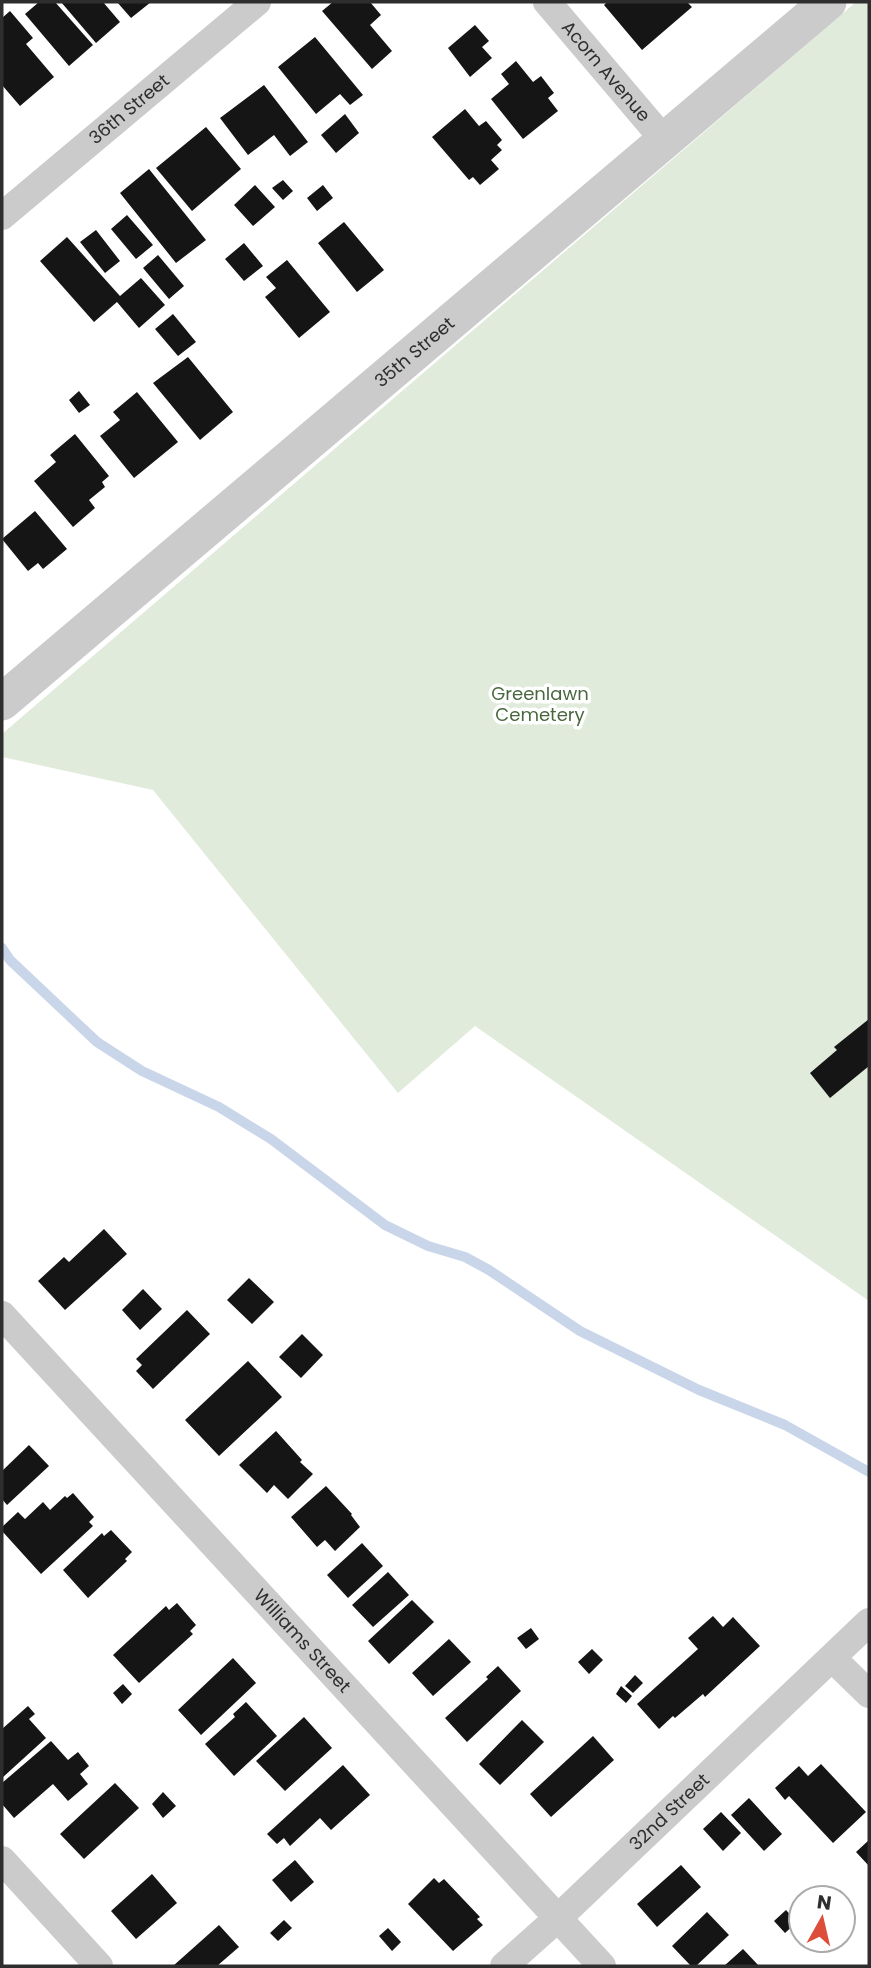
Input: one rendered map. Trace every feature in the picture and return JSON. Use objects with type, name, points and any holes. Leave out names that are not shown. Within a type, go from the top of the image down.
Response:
[{"type":"street","name":"36th Street","points":[[2,216],[257,2]]},
{"type":"street","name":"Acorn Avenue","points":[[547,2],[665,141]]},
{"type":"street","name":"35th Street","points":[[2,702],[828,2]]},
{"type":"street","name":"Williams Street","points":[[2,1315],[603,1966]]},
{"type":"street","name":"32nd Street","points":[[504,1966],[558,1918],[869,1622]]},
{"type":"street","points":[[832,1658],[869,1695]]},
{"type":"street","points":[[2,1860],[99,1966]]},
{"type":"green space","name":"Greenlawn Cemetery","points":[[856,2],[869,2],[869,1301],[475,1026],[398,1093],[153,790],[2,757],[2,734]]},
{"type":"building","points":[[39,2],[55,2],[93,45],[69,66],[25,14]]},
{"type":"building","points":[[61,2],[103,2],[120,22],[96,43]]},
{"type":"building","points":[[117,2],[151,2],[131,18]]},
{"type":"building","points":[[333,2],[370,2],[381,15],[370,25],[392,51],[372,69],[322,11]]},
{"type":"building","points":[[607,2],[687,2],[692,7],[642,50],[604,5]]},
{"type":"building","points":[[10,11],[33,38],[26,44],[54,77],[20,106],[2,85],[2,18]]},
{"type":"building","points":[[475,25],[489,41],[482,47],[492,58],[470,77],[448,48]]},
{"type":"building","points":[[315,37],[363,95],[350,105],[340,94],[316,114],[278,67]]},
{"type":"building","points":[[516,61],[533,82],[541,76],[554,93],[548,98],[558,111],[523,139],[491,99],[509,84],[501,74]]},
{"type":"building","points":[[264,85],[308,142],[290,156],[274,135],[248,155],[220,118]]},
{"type":"building","points":[[465,109],[479,126],[486,121],[502,140],[497,145],[502,150],[491,160],[499,169],[480,185],[473,177],[469,180],[432,137]]},
{"type":"building","points":[[345,114],[359,133],[336,153],[321,135]]},
{"type":"building","points":[[206,127],[241,169],[192,211],[156,168]]},
{"type":"building","points":[[149,169],[206,240],[176,263],[120,193]]},
{"type":"building","points":[[283,180],[293,191],[283,200],[272,188]]},
{"type":"building","points":[[255,185],[275,207],[253,226],[234,205]]},
{"type":"building","points":[[323,185],[333,198],[317,211],[307,198]]},
{"type":"building","points":[[127,215],[153,245],[136,259],[111,229]]},
{"type":"building","points":[[344,222],[384,270],[357,292],[318,243]]},
{"type":"building","points":[[96,230],[120,261],[105,273],[80,242]]},
{"type":"building","points":[[67,237],[120,296],[141,278],[165,305],[139,328],[117,302],[94,322],[40,261]]},
{"type":"building","points":[[244,243],[263,266],[244,281],[225,259]]},
{"type":"building","points":[[158,255],[184,286],[169,299],[143,268]]},
{"type":"building","points":[[287,260],[330,312],[299,338],[265,297],[276,288],[266,277]]},
{"type":"building","points":[[173,314],[196,342],[178,356],[155,329]]},
{"type":"building","points":[[188,357],[233,412],[200,440],[153,383]]},
{"type":"building","points":[[79,391],[90,405],[79,413],[69,400]]},
{"type":"building","points":[[137,392],[178,442],[134,478],[100,436],[120,420],[113,412]]},
{"type":"building","points":[[75,434],[109,476],[102,482],[105,487],[89,500],[95,508],[73,527],[34,481],[56,462],[50,455]]},
{"type":"building","points":[[35,511],[67,549],[43,569],[38,563],[28,571],[2,539]]},
{"type":"building","points":[[869,1019],[869,1066],[830,1098],[810,1073],[837,1050],[834,1047]]},
{"type":"building","points":[[104,1229],[127,1254],[65,1310],[38,1281],[64,1257],[69,1262]]},
{"type":"building","points":[[249,1278],[274,1302],[252,1324],[227,1300]]},
{"type":"building","points":[[143,1289],[162,1309],[140,1330],[122,1310]]},
{"type":"building","points":[[187,1310],[210,1334],[153,1389],[136,1371],[142,1365],[136,1359]]},
{"type":"building","points":[[302,1334],[323,1355],[301,1378],[279,1357]]},
{"type":"building","points":[[248,1361],[282,1397],[219,1456],[185,1420]]},
{"type":"building","points":[[276,1431],[313,1474],[288,1499],[274,1485],[267,1493],[239,1465]]},
{"type":"building","points":[[29,1445],[49,1466],[7,1505],[2,1499],[2,1471]]},
{"type":"building","points":[[326,1486],[352,1514],[360,1527],[335,1551],[325,1540],[317,1547],[291,1517]]},
{"type":"building","points":[[73,1493],[94,1517],[89,1522],[93,1526],[41,1574],[2,1531],[2,1527],[18,1512],[25,1519],[43,1502],[50,1510],[65,1496],[67,1498]]},
{"type":"building","points":[[111,1530],[132,1552],[125,1559],[127,1561],[88,1598],[63,1570],[102,1533],[104,1536]]},
{"type":"building","points":[[362,1543],[383,1566],[348,1598],[327,1575]]},
{"type":"building","points":[[388,1572],[409,1595],[373,1627],[352,1605]]},
{"type":"building","points":[[412,1600],[434,1622],[389,1664],[368,1641]]},
{"type":"building","points":[[177,1603],[196,1625],[190,1631],[193,1634],[139,1683],[113,1655],[166,1606],[169,1610]]},
{"type":"building","points":[[713,1616],[723,1627],[733,1617],[760,1646],[705,1697],[703,1694],[659,1729],[637,1704],[698,1649],[688,1638]]},
{"type":"building","points":[[531,1628],[539,1639],[526,1649],[517,1638]]},
{"type":"building","points":[[449,1639],[471,1662],[433,1696],[412,1673]]},
{"type":"building","points":[[592,1649],[603,1660],[589,1674],[578,1662]]},
{"type":"building","points":[[233,1658],[256,1683],[201,1735],[178,1710]]},
{"type":"building","points":[[498,1666],[521,1691],[467,1742],[445,1718],[488,1679],[486,1677]]},
{"type":"building","points":[[635,1675],[643,1683],[633,1693],[625,1686]]},
{"type":"building","points":[[123,1684],[132,1694],[122,1704],[113,1693]]},
{"type":"building","points":[[621,1686],[632,1696],[626,1703],[616,1694]]},
{"type":"building","points":[[246,1702],[277,1736],[234,1776],[205,1744],[235,1717],[233,1714]]},
{"type":"building","points":[[28,1706],[35,1714],[29,1719],[46,1738],[2,1778],[2,1729]]},
{"type":"building","points":[[304,1717],[332,1748],[285,1791],[256,1761]]},
{"type":"building","points":[[522,1720],[544,1742],[500,1785],[479,1764]]},
{"type":"building","points":[[593,1736],[614,1760],[551,1817],[530,1794]]},
{"type":"building","points":[[51,1741],[68,1760],[78,1752],[89,1766],[80,1774],[88,1784],[68,1801],[53,1784],[14,1818],[2,1804],[2,1783]]},
{"type":"building","points":[[821,1764],[866,1812],[833,1843],[789,1796],[785,1800],[775,1788],[799,1766],[808,1776]]},
{"type":"building","points":[[343,1765],[370,1795],[331,1830],[320,1818],[290,1846],[284,1838],[277,1844],[267,1834]]},
{"type":"building","points":[[115,1783],[139,1808],[84,1859],[60,1834]]},
{"type":"building","points":[[163,1792],[176,1806],[163,1818],[152,1804]]},
{"type":"building","points":[[749,1798],[782,1834],[764,1851],[731,1815]]},
{"type":"building","points":[[721,1812],[741,1833],[723,1851],[703,1829]]},
{"type":"building","points":[[869,1840],[869,1866],[856,1852]]},
{"type":"building","points":[[295,1860],[314,1882],[291,1902],[272,1880]]},
{"type":"building","points":[[681,1865],[701,1887],[657,1927],[637,1904]]},
{"type":"building","points":[[152,1874],[177,1903],[136,1939],[111,1911]]},
{"type":"building","points":[[434,1878],[439,1883],[444,1879],[480,1917],[477,1919],[483,1925],[453,1951],[408,1904]]},
{"type":"building","points":[[786,1910],[787,1931],[785,1933],[774,1921]]},
{"type":"building","points":[[707,1912],[729,1935],[696,1966],[691,1966],[672,1946]]},
{"type":"building","points":[[284,1920],[292,1928],[278,1941],[270,1933]]},
{"type":"building","points":[[219,1925],[239,1947],[217,1966],[173,1966]]},
{"type":"building","points":[[388,1928],[401,1942],[392,1951],[379,1936]]},
{"type":"building","points":[[743,1949],[759,1966],[724,1966]]},
{"type":"waterway","points":[[2,948],[10,960],[97,1042],[142,1071],[219,1107],[271,1139],[385,1225],[428,1246],[465,1257],[580,1331],[699,1390],[785,1425],[869,1472]]}]
